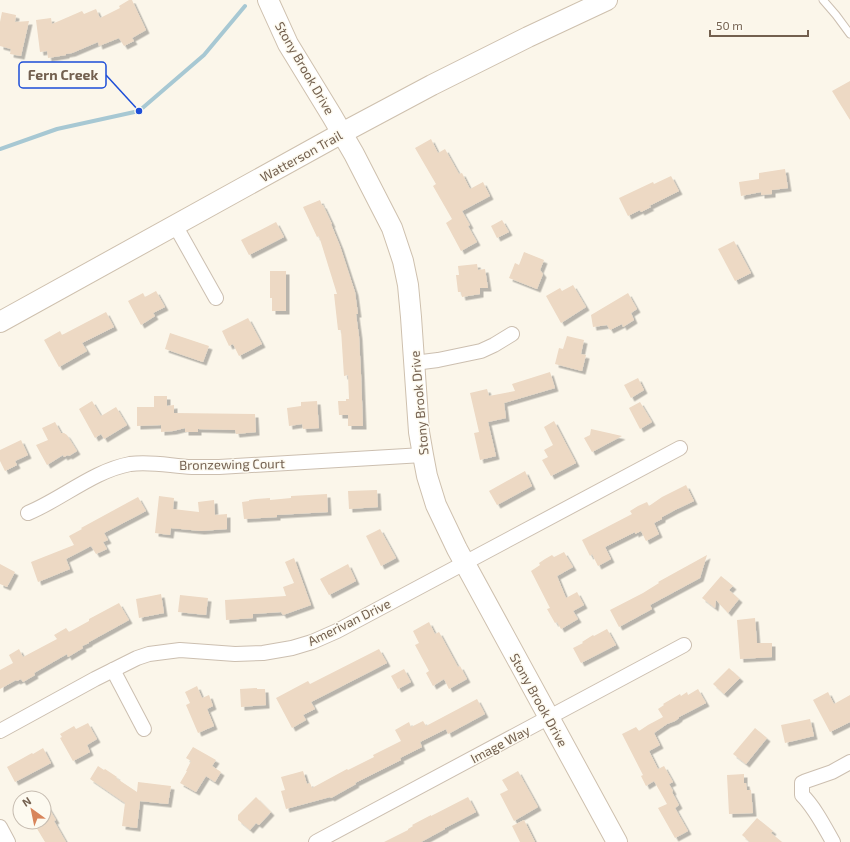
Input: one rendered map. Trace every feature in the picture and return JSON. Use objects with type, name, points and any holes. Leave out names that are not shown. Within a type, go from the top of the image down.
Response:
[{"type":"street","name":"Stony Brook Drive","points":[[268,0],[288,44],[354,154],[392,228],[403,261],[408,285],[418,432],[427,476],[436,505],[457,549],[617,842]]},
{"type":"street","name":"Watterson Trail","points":[[0,322],[342,133],[432,85],[528,37],[607,0]]},
{"type":"street","points":[[175,225],[216,298]]},
{"type":"street","points":[[414,363],[438,360],[481,351],[512,334]]},
{"type":"street","name":"Amerivan Drive","points":[[0,731],[113,670],[137,658],[150,654],[180,650],[235,654],[263,653],[292,648],[312,642],[337,631],[680,448]]},
{"type":"street","name":"Bronzewing Court","points":[[28,513],[39,509],[54,499],[104,473],[121,466],[132,464],[151,463],[192,467],[219,467],[423,455]]},
{"type":"street","name":"Image Way","points":[[316,842],[684,645]]},
{"type":"street","points":[[113,670],[144,729]]},
{"type":"street","points":[[833,842],[820,819],[802,795],[802,783],[832,772],[850,762]]},
{"type":"street","points":[[0,827],[8,842]]},
{"type":"lane","points":[[823,0],[850,34]]},
{"type":"building","points":[[129,0],[132,0],[146,30],[132,38],[134,41],[124,46],[119,38],[99,46],[98,42],[66,55],[48,58],[47,51],[40,52],[36,20],[51,18],[52,24],[82,11],[84,14],[96,9],[100,18],[120,8],[119,6]]},
{"type":"building","points":[[2,12],[16,15],[15,22],[29,21],[21,56],[10,54],[11,49],[0,46],[0,22]]},
{"type":"building","points":[[850,81],[850,120],[832,91]]},
{"type":"building","points":[[431,139],[438,153],[445,149],[459,174],[462,173],[470,189],[483,182],[490,196],[462,211],[477,242],[461,251],[446,223],[452,219],[433,186],[436,184],[415,148]]},
{"type":"building","points":[[785,169],[788,188],[772,190],[772,194],[761,195],[761,192],[741,196],[739,182],[759,179],[759,173]]},
{"type":"building","points":[[671,176],[679,191],[649,206],[651,207],[641,212],[640,210],[628,216],[619,198],[653,182],[654,184]]},
{"type":"building","points":[[320,200],[332,224],[355,292],[358,314],[356,314],[359,336],[363,426],[348,426],[348,415],[339,415],[338,401],[346,401],[346,399],[349,399],[348,375],[344,376],[341,330],[338,330],[334,294],[337,294],[319,236],[317,237],[303,207]]},
{"type":"building","points":[[502,220],[509,232],[497,238],[491,226]]},
{"type":"building","points":[[276,222],[284,237],[249,255],[241,240]]},
{"type":"building","points":[[734,241],[751,273],[735,281],[718,249]]},
{"type":"building","points":[[524,252],[544,260],[540,270],[543,274],[537,289],[509,278],[515,263],[519,265]]},
{"type":"building","points":[[477,264],[478,270],[485,269],[488,288],[480,288],[480,294],[462,297],[461,292],[458,292],[456,275],[459,275],[458,266]]},
{"type":"building","points":[[270,271],[286,271],[286,311],[272,311],[272,298],[270,298]]},
{"type":"building","points":[[573,285],[586,307],[561,323],[546,296],[560,288],[562,291]]},
{"type":"building","points":[[156,291],[165,307],[153,313],[155,316],[141,325],[128,301],[143,293],[145,297]]},
{"type":"building","points":[[628,293],[637,309],[631,313],[634,320],[623,327],[622,324],[610,330],[607,325],[593,327],[591,315]]},
{"type":"building","points":[[106,312],[114,327],[82,343],[87,351],[59,367],[44,340],[60,331],[62,335]]},
{"type":"building","points":[[248,318],[262,344],[239,356],[233,344],[229,346],[222,331]]},
{"type":"building","points":[[170,333],[209,346],[203,362],[165,349]]},
{"type":"building","points":[[567,336],[584,340],[581,354],[586,355],[582,371],[555,364],[559,348],[563,349]]},
{"type":"building","points":[[550,372],[555,388],[504,403],[506,418],[488,422],[496,456],[480,460],[474,433],[479,432],[470,393],[487,389],[489,396],[515,391],[512,384]]},
{"type":"building","points":[[638,378],[644,390],[631,398],[624,385]]},
{"type":"building","points":[[154,396],[167,396],[167,406],[174,405],[174,413],[255,414],[256,432],[236,434],[235,430],[198,429],[198,432],[185,432],[185,428],[161,432],[161,425],[137,426],[137,407],[154,407]]},
{"type":"building","points":[[92,401],[101,416],[116,407],[127,425],[104,439],[101,434],[95,438],[79,409]]},
{"type":"building","points":[[317,401],[319,428],[303,429],[302,424],[289,426],[287,408],[301,406],[301,402]]},
{"type":"building","points":[[640,402],[652,422],[640,429],[629,408]]},
{"type":"building","points":[[554,421],[576,463],[551,476],[542,460],[548,457],[544,450],[553,445],[544,427]]},
{"type":"building","points":[[55,422],[61,433],[67,435],[77,451],[69,456],[64,457],[63,455],[47,465],[36,445],[48,440],[42,428]]},
{"type":"building","points":[[591,429],[622,436],[592,452],[584,438],[590,435]]},
{"type":"building","points":[[21,440],[28,455],[15,461],[17,465],[5,471],[0,461],[0,450]]},
{"type":"building","points":[[525,471],[532,486],[497,505],[489,491]]},
{"type":"building","points":[[686,485],[694,501],[662,517],[662,519],[654,523],[659,534],[646,541],[641,531],[635,534],[635,532],[605,547],[611,559],[598,566],[592,554],[590,556],[582,540],[632,514],[630,511],[638,506],[647,502],[649,506],[662,497]]},
{"type":"building","points":[[377,490],[378,507],[349,509],[348,491]]},
{"type":"building","points":[[327,494],[328,512],[277,515],[277,517],[244,519],[242,502],[256,499],[270,498],[270,500],[291,498],[291,496]]},
{"type":"building","points":[[159,496],[174,498],[173,509],[199,512],[198,502],[214,500],[215,515],[227,514],[227,529],[201,531],[171,528],[170,535],[155,533]]},
{"type":"building","points":[[138,497],[146,511],[104,533],[108,540],[103,542],[107,549],[96,554],[91,546],[66,559],[70,569],[38,582],[31,562],[74,545],[69,536]]},
{"type":"building","points":[[380,529],[396,558],[381,566],[366,536]]},
{"type":"building","points":[[564,552],[573,567],[557,576],[566,598],[577,592],[584,605],[573,611],[578,619],[561,629],[557,622],[555,623],[547,609],[550,608],[531,571],[540,565],[539,563],[545,559],[552,555],[554,557]]},
{"type":"building","points":[[707,555],[700,578],[650,605],[652,609],[619,627],[610,610],[643,593],[659,583],[658,582]]},
{"type":"building","points":[[294,558],[311,605],[283,615],[281,612],[253,614],[253,618],[226,620],[225,600],[286,596],[283,587],[294,583],[285,562]]},
{"type":"building","points":[[0,564],[15,572],[7,587],[0,584]]},
{"type":"building","points":[[348,564],[356,581],[329,595],[320,579]]},
{"type":"building","points":[[721,576],[733,586],[729,590],[739,599],[728,613],[716,600],[715,608],[702,598]]},
{"type":"building","points":[[161,594],[164,613],[139,618],[136,599]]},
{"type":"building","points":[[180,595],[208,598],[206,615],[178,612]]},
{"type":"building","points":[[119,603],[129,620],[82,646],[83,648],[68,657],[67,654],[34,673],[35,675],[23,682],[21,679],[16,680],[0,689],[0,670],[13,663],[9,655],[19,649],[23,657],[57,639],[54,635],[66,628],[69,632],[89,621],[89,619]]},
{"type":"building","points":[[755,618],[757,643],[772,643],[772,657],[740,659],[737,620]]},
{"type":"building","points":[[429,622],[435,634],[439,632],[458,667],[460,666],[467,679],[449,689],[444,679],[433,686],[426,673],[429,671],[415,645],[419,643],[413,631]]},
{"type":"building","points":[[607,629],[616,645],[581,663],[573,648],[583,643],[582,642],[593,635],[594,636]]},
{"type":"building","points":[[379,649],[387,663],[311,702],[315,709],[303,715],[306,720],[292,728],[276,698],[308,681],[310,684]]},
{"type":"building","points":[[729,668],[740,678],[724,694],[713,684]]},
{"type":"building","points":[[404,669],[411,682],[398,689],[391,676]]},
{"type":"building","points":[[197,686],[202,698],[209,695],[213,706],[207,709],[214,726],[198,733],[186,705],[190,703],[185,692]]},
{"type":"building","points":[[240,689],[265,689],[266,705],[241,707]]},
{"type":"building","points":[[698,689],[706,703],[679,717],[675,721],[667,724],[654,733],[660,745],[649,751],[658,769],[664,766],[673,782],[669,784],[679,805],[675,808],[688,831],[675,838],[658,808],[667,804],[654,781],[646,786],[641,776],[643,775],[622,734],[636,727],[639,731],[663,717],[658,709],[664,705],[663,704],[680,694],[681,696],[687,692],[688,695]]},
{"type":"building","points":[[828,692],[834,704],[850,695],[850,722],[830,732],[813,700]]},
{"type":"building","points":[[477,699],[485,714],[448,734],[446,729],[420,742],[422,747],[400,758],[401,760],[355,783],[356,784],[331,798],[330,797],[286,809],[281,791],[285,790],[281,777],[303,771],[307,784],[310,783],[312,788],[347,769],[348,770],[374,757],[373,755],[401,741],[395,730],[409,722],[411,727],[423,721],[426,726]]},
{"type":"building","points":[[810,719],[814,736],[785,743],[781,725]]},
{"type":"building","points":[[88,723],[97,739],[87,745],[90,752],[73,761],[60,738],[62,737],[60,734],[74,726],[76,729]]},
{"type":"building","points":[[755,728],[767,738],[746,764],[733,754]]},
{"type":"building","points":[[193,747],[216,760],[212,766],[221,772],[215,782],[206,776],[196,792],[180,783],[191,761],[186,758]]},
{"type":"building","points":[[43,748],[51,763],[15,782],[7,767]]},
{"type":"building","points":[[98,766],[117,777],[116,778],[137,792],[138,782],[171,786],[168,804],[140,801],[137,828],[122,826],[125,803],[90,779]]},
{"type":"building","points":[[518,771],[538,807],[514,821],[500,794],[508,790],[502,780]]},
{"type":"building","points":[[744,774],[744,783],[746,783],[747,790],[751,790],[753,813],[729,814],[727,775]]},
{"type":"building","points":[[256,797],[271,812],[259,825],[256,823],[250,830],[238,820],[238,815]]},
{"type":"building","points":[[468,797],[476,812],[421,842],[384,842],[408,830],[413,826],[412,825]]},
{"type":"building","points":[[52,813],[56,820],[54,821],[66,842],[45,842],[38,830],[52,830]]},
{"type":"building","points":[[757,818],[773,831],[771,833],[782,842],[750,842],[742,835]]},
{"type":"building","points":[[524,820],[535,842],[520,842],[512,826]]},
{"type":"waterway","points":[[0,149],[57,129],[139,111],[204,55],[245,6]]},
{"type":"place","name":"Fern Creek","points":[[139,111]]}]
